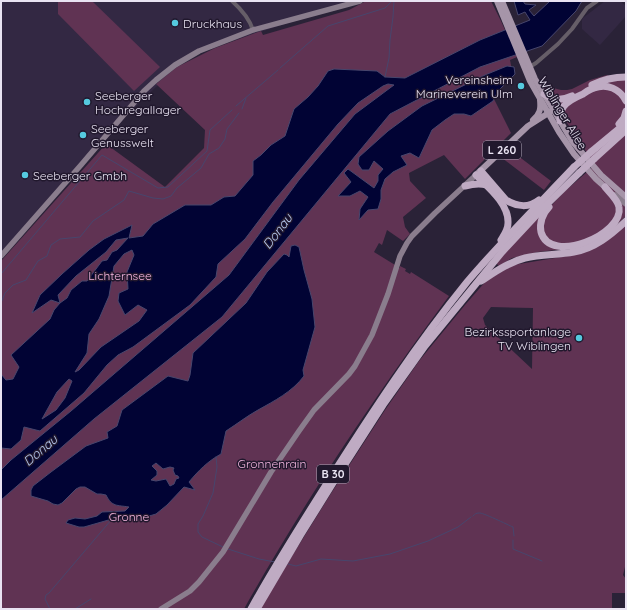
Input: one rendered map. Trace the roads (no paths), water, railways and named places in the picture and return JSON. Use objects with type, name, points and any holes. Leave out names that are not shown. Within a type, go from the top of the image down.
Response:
[{"type":"highway","points":[[541,94],[553,99],[568,98],[599,82],[611,78],[626,77]]},
{"type":"highway","points":[[560,121],[562,109],[567,102],[595,87],[608,86],[613,88],[624,96],[626,101]]},
{"type":"highway","points":[[612,134],[624,118],[626,111]]},
{"type":"highway","name":"B 30","points":[[283,560],[350,445],[387,390],[447,307],[468,281],[549,193],[577,170],[612,134],[626,123]]},
{"type":"highway","name":"B 30","points":[[593,155],[625,131]]},
{"type":"highway","name":"B 30","points":[[257,609],[278,567],[300,536],[391,394],[425,346],[507,246],[559,192],[577,170]]},
{"type":"highway","points":[[478,173],[486,185],[504,205],[508,218],[507,228],[494,252]]},
{"type":"highway","points":[[478,173],[506,200],[517,206],[529,206],[534,204],[549,193]]},
{"type":"highway","points":[[465,186],[477,184],[486,185]]},
{"type":"highway","points":[[559,192],[546,209],[540,228],[546,241],[553,246],[562,247],[588,241],[605,232],[614,223],[619,214],[619,206],[605,188]]},
{"type":"highway","points":[[474,286],[511,263],[524,258],[541,255],[572,253],[587,249],[602,241],[626,222]]},
{"type":"highway","name":"B 30","points":[[251,609],[268,585]]},
{"type":"main road","points":[[497,1],[510,26]]},
{"type":"main road","points":[[502,1],[510,26],[527,68],[541,94],[540,112],[528,126]]},
{"type":"main road","name":"Wiblinger Allee","points":[[527,68],[551,112],[559,132],[574,154],[605,188]]},
{"type":"main road","points":[[535,122],[551,112]]},
{"type":"main road","name":"Wiblinger Allee","points":[[551,112],[560,121],[572,141],[601,175],[626,197]]},
{"type":"main road","points":[[535,122],[547,122],[559,132]]},
{"type":"main road","name":"L 260","points":[[478,173],[528,126],[535,122]]},
{"type":"street","points":[[232,1],[244,14],[253,30]]},
{"type":"street","points":[[1,256],[144,91],[175,65],[199,51],[253,30],[360,1]]},
{"type":"street","points":[[527,68],[536,63],[558,44],[587,8],[597,1]]},
{"type":"street","points":[[161,609],[190,591],[226,548],[271,472],[299,431],[314,410],[355,366],[372,335],[403,250],[407,243],[415,233],[478,173]]},
{"type":"street","name":"Wiblinger Allee","points":[[605,188],[626,204]]},
{"type":"water","name":"Donau","points":[[514,1],[523,1],[525,4],[536,5],[529,10],[534,16],[550,1],[582,1],[576,11],[542,46],[480,67],[390,114],[222,317],[94,419],[1,500],[1,470],[229,275],[299,180],[355,114],[394,85],[388,84],[383,86],[358,103],[338,124],[273,202],[245,239],[218,264],[216,277],[190,305],[133,347],[118,355],[107,365],[84,393],[40,431],[24,427],[21,440],[11,449],[1,448],[1,374],[6,380],[13,379],[19,367],[11,355],[50,319],[54,310],[60,303],[51,300],[32,313],[40,295],[62,274],[104,239],[132,225],[129,238],[143,236],[153,224],[185,205],[211,205],[224,197],[235,196],[253,175],[253,161],[271,145],[285,136],[294,109],[318,86],[328,71],[334,69],[377,71],[385,77],[405,78],[480,40],[530,20],[525,12],[518,15]],"holes":[[[128,238],[117,250],[112,252],[107,260],[102,261],[87,281],[82,281],[71,290],[67,298],[60,303],[58,295],[76,276],[106,252],[116,240]],[[132,250],[134,255],[127,272],[128,289],[119,293],[118,301],[125,315],[138,305],[147,310],[139,321],[101,347],[79,370],[75,372],[87,353],[89,334],[99,319],[109,296],[114,266],[124,254]],[[69,379],[72,381],[65,398],[56,410],[42,419],[57,392]]]},
{"type":"water","points":[[507,66],[514,67],[515,74],[498,91],[493,101],[471,116],[454,114],[432,130],[419,158],[410,153],[401,156],[407,165],[393,172],[385,179],[381,190],[381,199],[378,209],[368,210],[359,220],[360,209],[368,197],[360,191],[350,196],[338,196],[351,182],[344,173],[348,169],[374,188],[378,181],[378,175],[383,169],[374,161],[369,170],[362,170],[358,164],[359,157],[388,131],[422,106],[485,75]]},
{"type":"water","name":"Gronne","points":[[295,245],[299,247],[312,299],[315,327],[303,370],[304,376],[294,387],[282,396],[226,431],[221,454],[204,466],[189,482],[195,490],[184,487],[156,514],[139,519],[112,519],[84,527],[66,523],[68,520],[75,518],[85,519],[97,516],[102,512],[125,511],[129,507],[115,505],[110,502],[106,495],[97,494],[85,487],[76,489],[58,505],[31,496],[33,486],[51,472],[86,446],[108,438],[107,432],[117,426],[122,410],[168,376],[188,381],[193,353],[246,303],[267,272],[284,254],[289,257],[291,246]],"holes":[[[156,463],[163,469],[170,467],[174,468],[173,470],[175,475],[179,478],[176,479],[174,484],[170,486],[166,479],[156,481],[151,480],[157,475],[157,471],[152,466]]]},
{"type":"waterway","points":[[280,68],[328,26],[385,8],[392,1]]},
{"type":"waterway","points":[[385,77],[389,58],[394,1]]},
{"type":"waterway","points":[[236,106],[278,70]]},
{"type":"waterway","points":[[242,109],[246,98]]},
{"type":"waterway","points":[[1,274],[102,155],[158,188],[168,187],[207,151],[210,130],[232,110]]},
{"type":"waterway","points":[[1,303],[5,293],[13,285],[26,280],[38,261],[47,256],[51,245],[60,239],[80,237],[93,221],[124,200],[129,191],[153,198],[163,199],[171,196],[177,188],[201,168],[209,154],[219,148],[225,139],[227,129],[239,113]]},
{"type":"waterway","points":[[216,457],[217,467],[213,493],[198,524],[198,532],[202,537],[223,547]]},
{"type":"waterway","points":[[473,516],[476,513],[481,513],[513,527],[514,536]]},
{"type":"waterway","points":[[288,564],[296,566],[321,559],[353,561],[390,554],[428,541],[458,527],[471,517]]},
{"type":"waterway","points":[[50,609],[45,599],[46,595],[112,519]]},
{"type":"waterway","points":[[513,540],[513,549],[542,561]]},
{"type":"waterway","points":[[228,549],[259,559],[275,562]]},
{"type":"waterway","points":[[75,609],[91,599]]},
{"type":"place","name":"Druckhaus","points":[[175,23]]},
{"type":"place","name":"Vereinsheim Marineverein Ulm","points":[[521,86]]},
{"type":"place","name":"Seeberger Hochregallager","points":[[87,102]]},
{"type":"place","name":"Seeberger Genusswelt","points":[[83,135]]},
{"type":"place","name":"Seeberger Gmbh","points":[[25,175]]},
{"type":"place","name":"Bezirkssportanlage TV Wiblingen","points":[[579,338]]},
{"type":"park label","name":"Lichternsee","points":[[120,275]]},
{"type":"park label","name":"Gronnenrain","points":[[272,463]]}]
